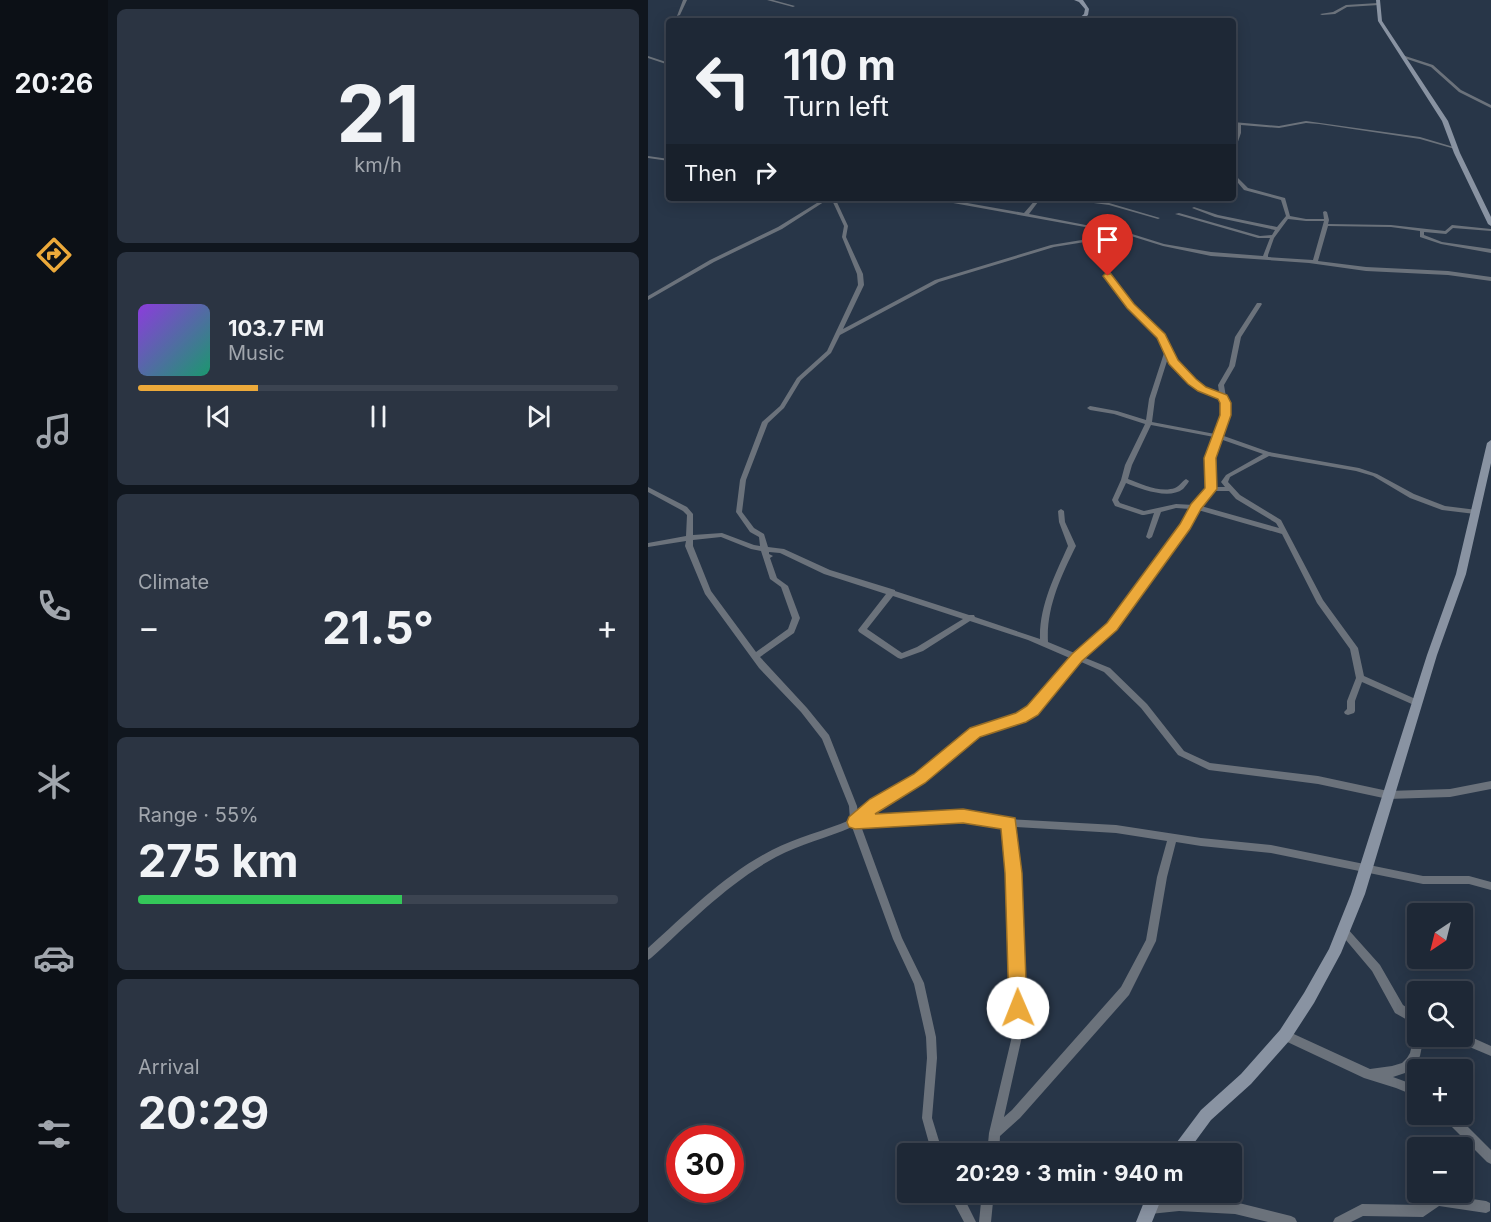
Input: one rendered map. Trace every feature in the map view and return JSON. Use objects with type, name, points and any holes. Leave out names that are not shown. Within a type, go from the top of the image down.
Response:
[{"type":"main road","points":[[1076,0],[1081,1],[1087,9],[1081,18]]},
{"type":"main road","points":[[1378,2],[1380,21],[1445,121],[1455,148],[1491,224]]},
{"type":"main road","points":[[1184,1143],[1206,1115],[1246,1079],[1285,1035],[1334,953],[1366,868],[1417,703],[1461,574],[1491,443]]},
{"type":"street","points":[[678,15],[685,0]]},
{"type":"street","points":[[769,0],[793,6]]},
{"type":"street","points":[[1322,14],[1334,13],[1346,6],[1378,2]]},
{"type":"street","points":[[1402,56],[1432,66],[1460,91],[1491,107]]},
{"type":"street","points":[[648,57],[666,63]]},
{"type":"street","points":[[1236,142],[1239,133],[1236,123],[1279,127],[1306,122],[1420,138],[1455,148]]},
{"type":"street","points":[[648,157],[666,160]]},
{"type":"street","points":[[1236,177],[1246,189],[1283,199],[1287,217],[1273,236],[1265,255],[1266,258]]},
{"type":"street","points":[[648,298],[712,261],[780,228],[823,201]]},
{"type":"street","points":[[755,657],[791,631],[796,618],[784,586],[774,579],[762,536],[747,525],[739,513],[743,480],[765,422],[782,406],[799,379],[828,352],[861,285],[860,274],[844,237],[846,226],[834,201]]},
{"type":"street","points":[[948,201],[1111,231],[1184,249],[1491,279]]},
{"type":"street","points":[[982,207],[983,201]]},
{"type":"street","points":[[1026,214],[1037,201]]},
{"type":"street","points":[[1086,201],[1109,204],[1158,219]]},
{"type":"street","points":[[1194,208],[1217,216],[1278,229]]},
{"type":"street","points":[[1315,262],[1326,222],[1325,212]]},
{"type":"street","points":[[1177,214],[1260,237],[1273,236]]},
{"type":"street","points":[[1287,217],[1446,233],[1452,226],[1491,230]]},
{"type":"street","points":[[1422,230],[1422,236],[1438,243],[1491,251]]},
{"type":"street","points":[[837,335],[937,281],[1053,246],[1089,240],[1111,231]]},
{"type":"street","points":[[1089,240],[1086,245],[1089,251],[1105,267],[1121,295],[1162,336],[1173,362],[1192,382],[1202,389],[1223,397]]},
{"type":"street","points":[[648,955],[709,900],[747,870],[805,839],[832,832],[855,822],[875,804],[919,778],[975,732],[1021,718],[1032,710],[1077,658],[1112,627],[1211,489],[1210,458],[1225,415],[1226,403],[1221,386],[1232,366],[1238,337],[1259,304]]},
{"type":"street","points":[[1167,351],[1165,365],[1153,395],[1148,423],[1134,456],[1126,468],[1124,480],[1115,500],[1117,504],[1144,513],[1176,506],[1196,507],[1283,532]]},
{"type":"street","points":[[1090,408],[1116,411],[1148,423],[1218,436],[1268,454],[1357,469],[1375,475],[1412,496],[1433,504],[1475,512]]},
{"type":"street","points":[[1268,454],[1228,476],[1224,482],[1238,497],[1279,522],[1320,601],[1354,648],[1360,678],[1351,701],[1351,711],[1348,712]]},
{"type":"street","points":[[1124,480],[1150,489],[1176,492],[1183,487],[1186,481]]},
{"type":"street","points":[[648,489],[685,509],[691,519],[688,540],[708,592],[755,657],[826,737],[846,787],[855,822],[898,939],[919,983],[930,1037],[932,1058],[927,1118],[935,1143]]},
{"type":"street","points":[[1211,489],[1230,489]]},
{"type":"street","points":[[1149,537],[1158,510]]},
{"type":"street","points":[[1044,643],[1042,629],[1049,602],[1072,546],[1062,522],[1061,511]]},
{"type":"street","points":[[648,545],[722,535],[766,553],[781,550],[827,572],[971,617],[1044,643],[1107,670],[1144,706],[1181,753],[1209,766],[1318,780],[1388,795],[1450,793],[1491,785]]},
{"type":"street","points":[[892,592],[862,630],[901,656],[920,649],[971,617]]},
{"type":"street","points":[[1360,678],[1417,703]]},
{"type":"street","points":[[855,822],[963,816],[1009,823],[1116,829],[1271,849],[1423,880],[1469,880],[1491,886]]},
{"type":"street","points":[[994,1143],[1018,1032],[1015,904],[1009,823]]},
{"type":"street","points":[[995,1132],[1023,1106],[1125,991],[1151,941],[1162,876],[1173,837]]},
{"type":"street","points":[[1343,930],[1376,968],[1399,1009],[1407,1015]]},
{"type":"street","points":[[1285,1035],[1368,1074],[1407,1087]]},
{"type":"street","points":[[1473,1043],[1491,1051]]},
{"type":"street","points":[[1368,1074],[1407,1067]]},
{"type":"street","points":[[1458,1125],[1491,1158]]},
{"type":"street","points":[[1339,1222],[1362,1210],[1423,1211],[1438,1200],[1486,1208]]},
{"type":"street","points":[[960,1203],[970,1222]]},
{"type":"street","points":[[985,1222],[987,1203]]},
{"type":"street","points":[[1150,1207],[1179,1205],[1235,1208],[1291,1222]]},
{"type":"route","points":[[1018,1008],[1009,823],[963,816],[855,822],[875,804],[919,778],[975,732],[1021,718],[1032,710],[1077,658],[1112,627],[1211,489],[1210,458],[1225,415],[1226,403],[1223,397],[1202,389],[1192,382],[1173,362],[1162,336],[1130,306],[1108,276]]}]
